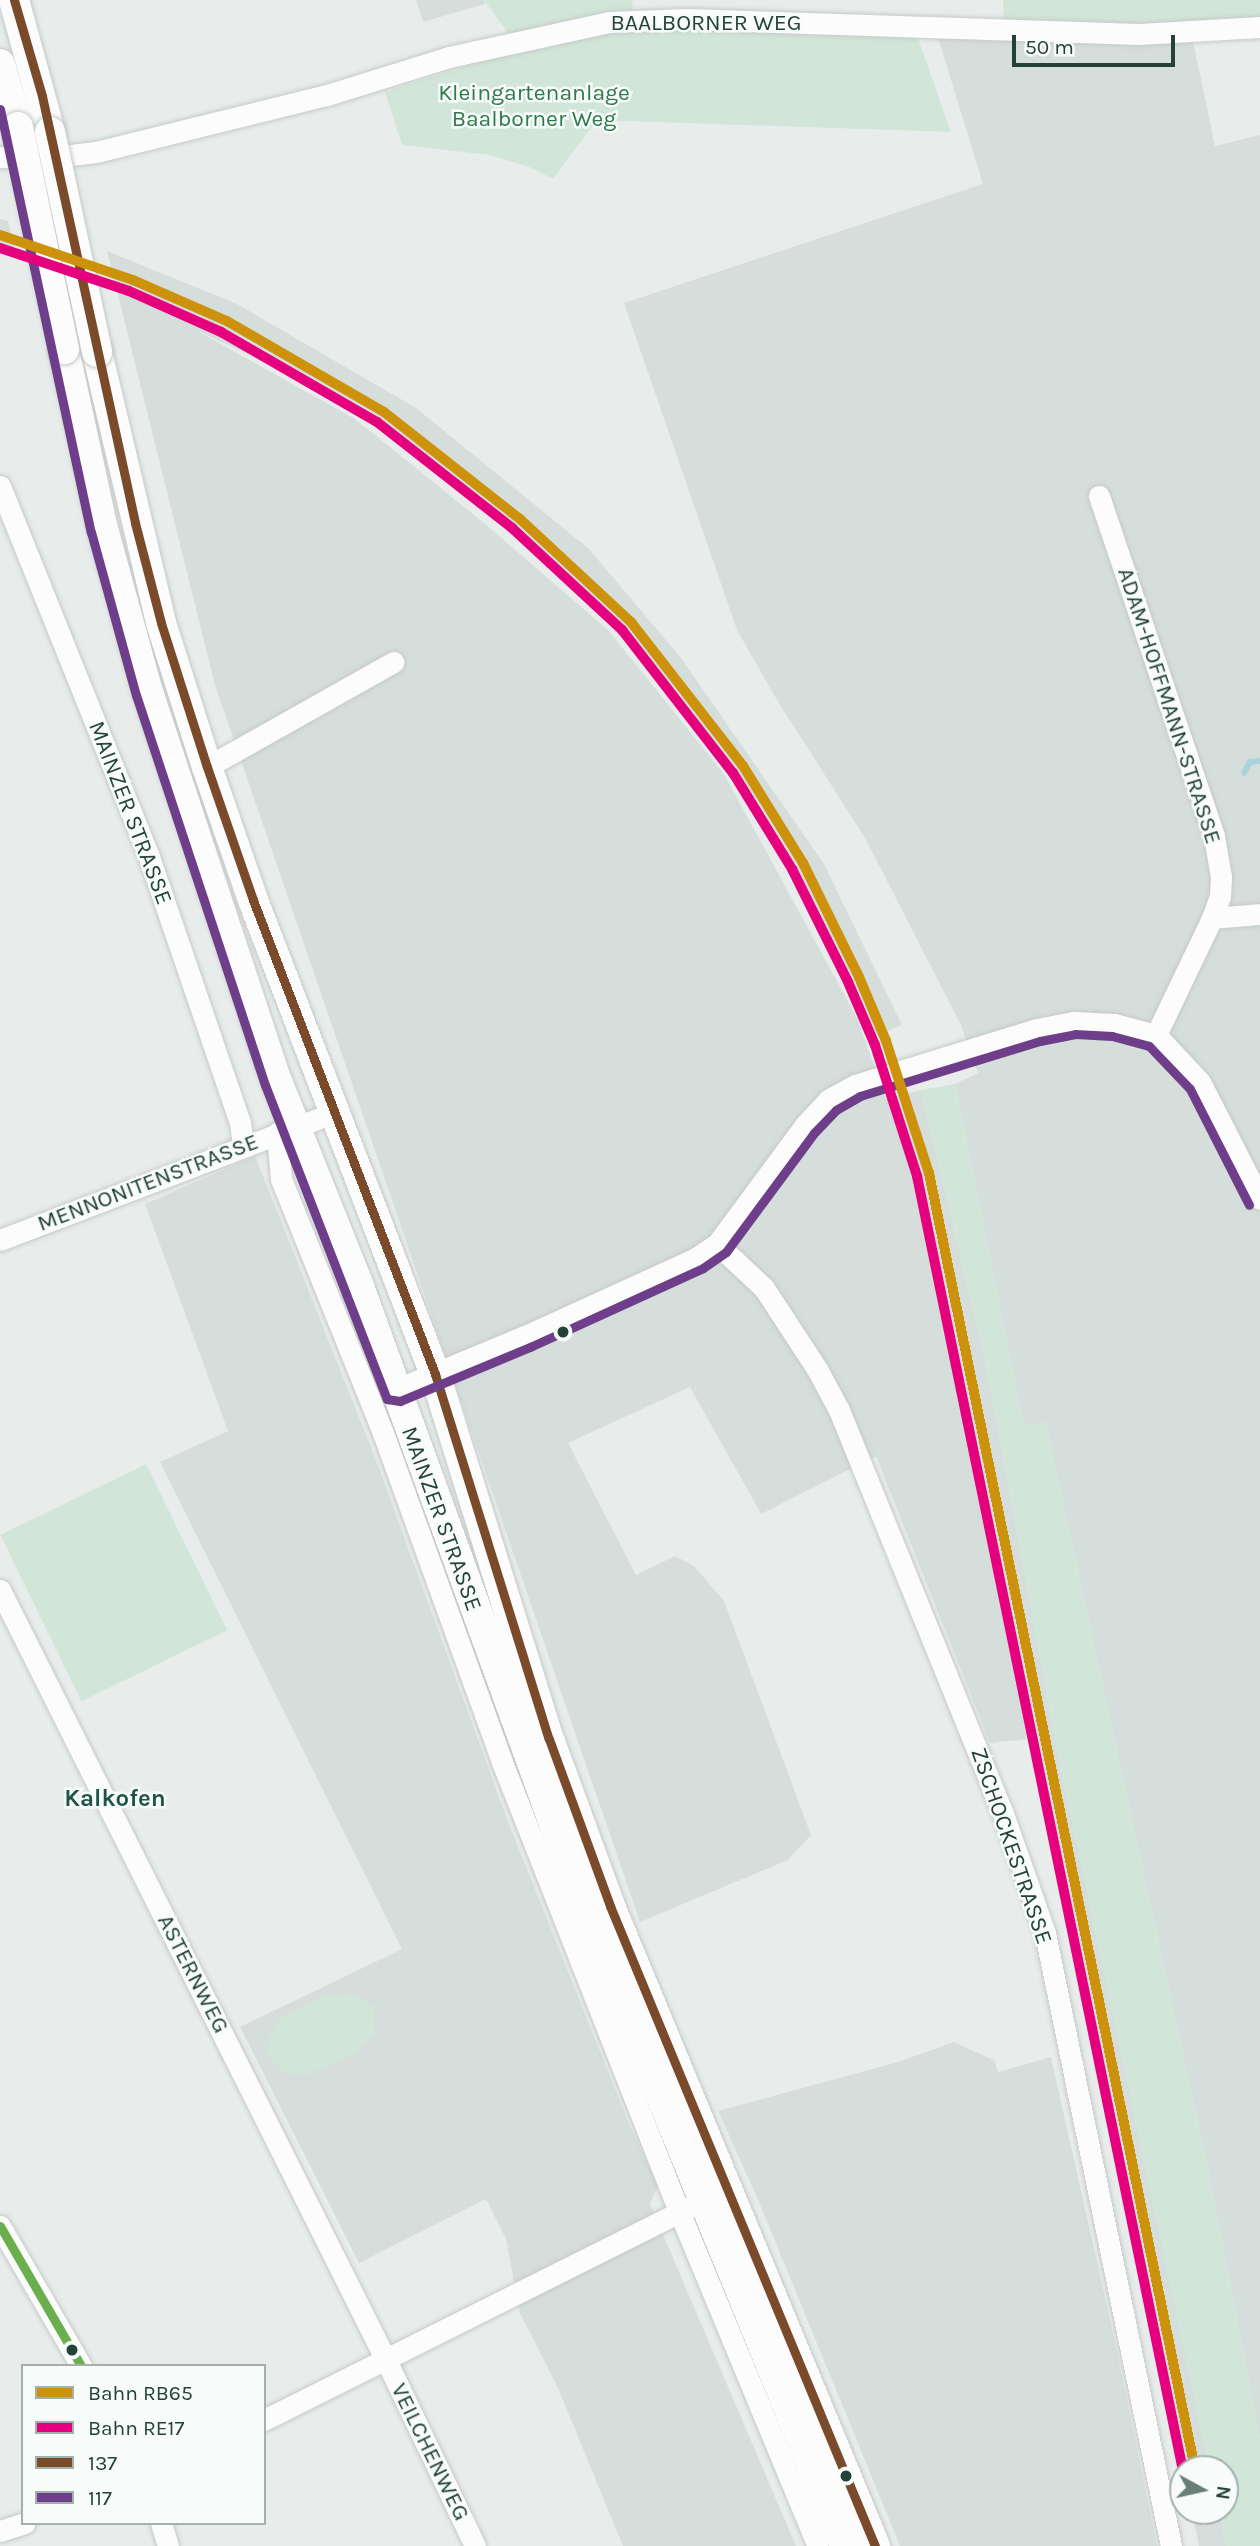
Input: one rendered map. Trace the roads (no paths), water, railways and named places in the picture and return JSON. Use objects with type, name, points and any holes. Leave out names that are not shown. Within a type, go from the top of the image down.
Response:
[{"type":"main road","name":"MAINZER STRASSE","points":[[14,0],[50,132],[135,523],[161,623],[207,767],[253,900],[435,1374],[550,1740],[610,1906],[874,2546]]},
{"type":"main road","name":"MAINZER STRASSE","points":[[0,64],[18,127],[103,529],[148,692],[286,1131],[358,1283],[691,2206],[845,2546]]},
{"type":"street","name":"BAALBORNER WEG","points":[[0,156],[45,158],[96,152],[327,95],[449,57],[609,22],[687,19],[1139,34],[1260,27]]},
{"type":"street","name":"MAINZER STRASSE","points":[[0,486],[148,854],[240,1122],[243,1145]]},
{"type":"street","name":"ADAM-HOFFMANN-STRASSE","points":[[1099,496],[1214,836],[1221,877],[1220,896],[1212,918],[1156,1035]]},
{"type":"street","points":[[207,767],[393,662]]},
{"type":"street","points":[[1212,918],[1260,914]]},
{"type":"street","points":[[396,1390],[657,1276],[696,1258],[717,1244],[805,1125],[828,1100],[855,1086],[1037,1029],[1074,1022],[1114,1024],[1156,1035],[1200,1082],[1260,1199]]},
{"type":"street","name":"MENNONITENSTRASSE","points":[[0,1240],[335,1112]]},
{"type":"street","name":"MAINZER STRASSE","points":[[286,1131],[281,1179],[345,1334],[502,1762],[691,2206],[818,2546]]},
{"type":"street","name":"ZSCHOCKESTRASSE","points":[[717,1244],[764,1288],[798,1338],[839,1410],[1011,1835],[1045,1933],[1171,2546]]},
{"type":"street","name":"ASTERNWEG","points":[[0,1590],[385,2358]]},
{"type":"street","points":[[266,2419],[691,2206]]},
{"type":"street","points":[[0,2226],[80,2364]]},
{"type":"street","name":"VEILCHENWEG","points":[[385,2358],[475,2546]]},
{"type":"street","points":[[0,2532],[21,2524]]},
{"type":"street","points":[[162,2525],[168,2546]]},
{"type":"waterway","points":[[1244,773],[1250,762],[1260,761]]},
{"type":"rail line","name":"RB65","points":[[0,235],[133,280],[227,321],[384,412],[520,519],[631,622],[743,766],[803,863],[859,977],[886,1041],[929,1173],[1192,2455]]},
{"type":"rail line","name":"RE17","points":[[0,248],[129,291],[221,332],[377,422],[512,528],[622,630],[733,773],[792,869],[848,982],[875,1045],[917,1176],[1180,2455]]},
{"type":"district","name":"Kalkofen","points":[[115,1799]]},
{"type":"park label","name":"Kleingartenanlage Baalborner Weg","points":[[534,106]]}]
